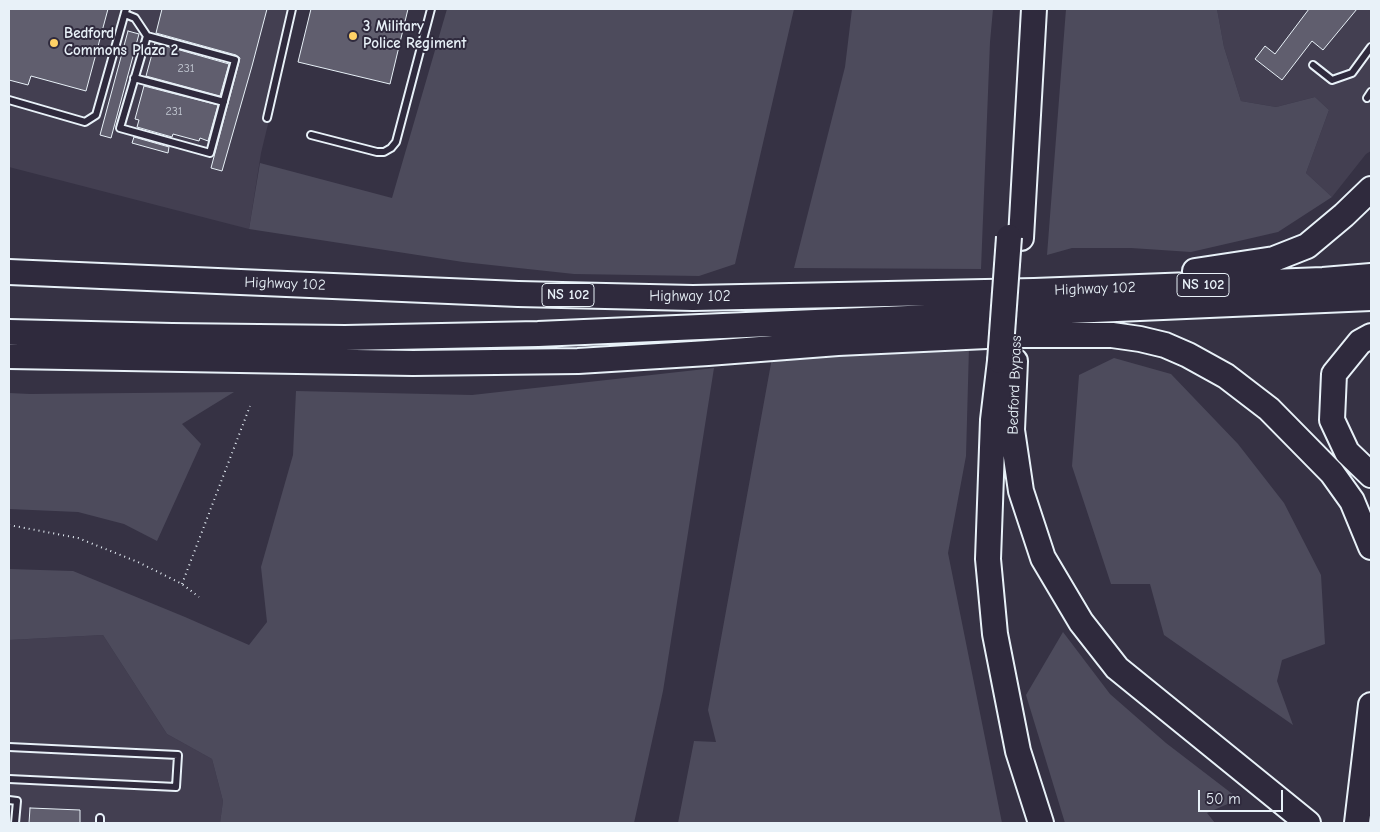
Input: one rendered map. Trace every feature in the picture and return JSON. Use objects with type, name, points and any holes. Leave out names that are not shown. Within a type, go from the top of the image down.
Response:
[{"type":"highway","name":"Bedford Bypass","points":[[1022,9],[1015,237],[1008,361],[1012,430],[1021,491],[1043,558],[1082,622],[1117,668],[1260,786],[1308,823]]},
{"type":"highway","name":"Bedford Bypass","points":[[1015,237],[1034,9]]},
{"type":"highway","points":[[1034,291],[1274,260],[1307,246],[1371,189]]},
{"type":"highway","points":[[9,265],[71,275]]},
{"type":"highway","name":"Highway 102","points":[[9,272],[518,294],[693,298],[1034,291],[1371,276]]},
{"type":"highway","name":"Highway 102","points":[[9,332],[345,338],[538,334],[1371,298]]},
{"type":"highway","points":[[316,361],[413,350],[700,337],[807,330],[817,329],[841,321]]},
{"type":"highway","points":[[9,356],[167,357],[413,363],[578,361],[838,343],[1008,335],[1112,335],[1165,345],[1188,355],[1219,372],[1269,409],[1337,480],[1352,501],[1371,547]]},
{"type":"highway","points":[[1371,336],[1360,342],[1334,374],[1332,420],[1347,452],[1371,475]]},
{"type":"highway","name":"Bedford Bypass","points":[[1008,361],[993,420],[988,559],[995,634],[1018,751],[1041,823]]},
{"type":"highway","points":[[1358,823],[1371,705]]},
{"type":"highway","points":[[1018,751],[1036,823]]},
{"type":"highway","points":[[1366,823],[1371,791]]},
{"type":"lane","points":[[267,118],[292,9]]},
{"type":"lane","points":[[312,135],[377,152],[384,152],[391,148],[396,142],[431,9]]},
{"type":"lane","points":[[9,100],[85,122],[96,115],[125,11],[135,18],[147,36],[235,60],[210,153],[120,128],[147,36]]},
{"type":"lane","points":[[1313,65],[1332,80],[1352,73],[1371,47]]},
{"type":"lane","points":[[134,78],[224,102]]},
{"type":"lane","points":[[9,747],[178,755],[176,786],[9,780]]},
{"type":"lane","points":[[9,800],[18,801],[15,823]]},
{"type":"path","points":[[182,584],[250,406]]},
{"type":"path","points":[[9,525],[78,538],[138,562],[182,584],[199,597]]},
{"type":"shaded area","points":[[9,9],[296,9],[261,153],[249,229],[9,167]]},
{"type":"shaded area","points":[[447,9],[794,9],[735,264],[699,276],[574,274],[463,262],[249,229],[260,163],[392,198]]},
{"type":"shaded area","points":[[852,9],[993,9],[981,269],[794,268],[845,67]]},
{"type":"shaded area","points":[[1066,9],[1217,9],[1224,47],[1241,101],[1276,107],[1315,97],[1329,110],[1306,173],[1332,197],[1278,232],[1191,252],[1131,248],[1072,248],[1047,255]]},
{"type":"shaded area","points":[[1217,9],[1371,9],[1371,151],[1366,154],[1332,197],[1306,173],[1329,110],[1315,97],[1276,107],[1241,101],[1224,47]]},
{"type":"shaded area","points":[[969,347],[966,456],[948,553],[1002,823],[678,823],[694,741],[716,742],[708,710],[772,358]]},
{"type":"shaded area","points":[[1114,358],[1171,374],[1238,444],[1284,503],[1321,575],[1325,644],[1282,660],[1277,681],[1293,725],[1164,635],[1150,584],[1111,584],[1072,466],[1079,375]]},
{"type":"shaded area","points":[[714,368],[663,691],[634,823],[220,823],[223,801],[212,759],[167,734],[103,635],[9,640],[9,569],[73,571],[249,645],[267,622],[261,567],[293,455],[296,391],[472,395]]},
{"type":"shaded area","points":[[234,392],[182,424],[201,444],[157,541],[124,524],[78,512],[9,509],[9,393]]},
{"type":"shaded area","points":[[1063,632],[1110,694],[1166,743],[1239,799],[1207,813],[1215,823],[1065,823],[1026,695]]},
{"type":"shaded area","points":[[103,635],[167,734],[212,759],[223,801],[220,823],[9,823],[9,640]]},
{"type":"building","name":"Bedford Commons Plaza 2","points":[[9,9],[108,9],[86,91],[31,76],[28,85],[9,80]]},
{"type":"building","points":[[162,9],[267,9],[222,171],[211,168],[240,58],[236,55],[156,33]]},
{"type":"building","name":"3 Military Police Regiment","points":[[311,9],[408,9],[390,84],[298,62]]},
{"type":"building","points":[[1309,9],[1357,9],[1323,50],[1312,41],[1282,80],[1255,59],[1265,46],[1275,54]]},
{"type":"building","points":[[128,31],[139,34],[111,138],[100,135]]},
{"type":"building","points":[[155,43],[229,64],[220,96],[146,76]]},
{"type":"building","points":[[144,86],[218,105],[208,141],[200,138],[199,141],[173,134],[172,137],[137,127],[139,120],[135,119]]},
{"type":"building","points":[[134,137],[169,147],[168,153],[132,143]]},
{"type":"building","points":[[30,808],[80,810],[80,823],[29,823]]},
{"type":"place","name":"3 Military Police Regiment","points":[[353,36]]},
{"type":"place","name":"Bedford Commons Plaza 2","points":[[54,43]]}]
